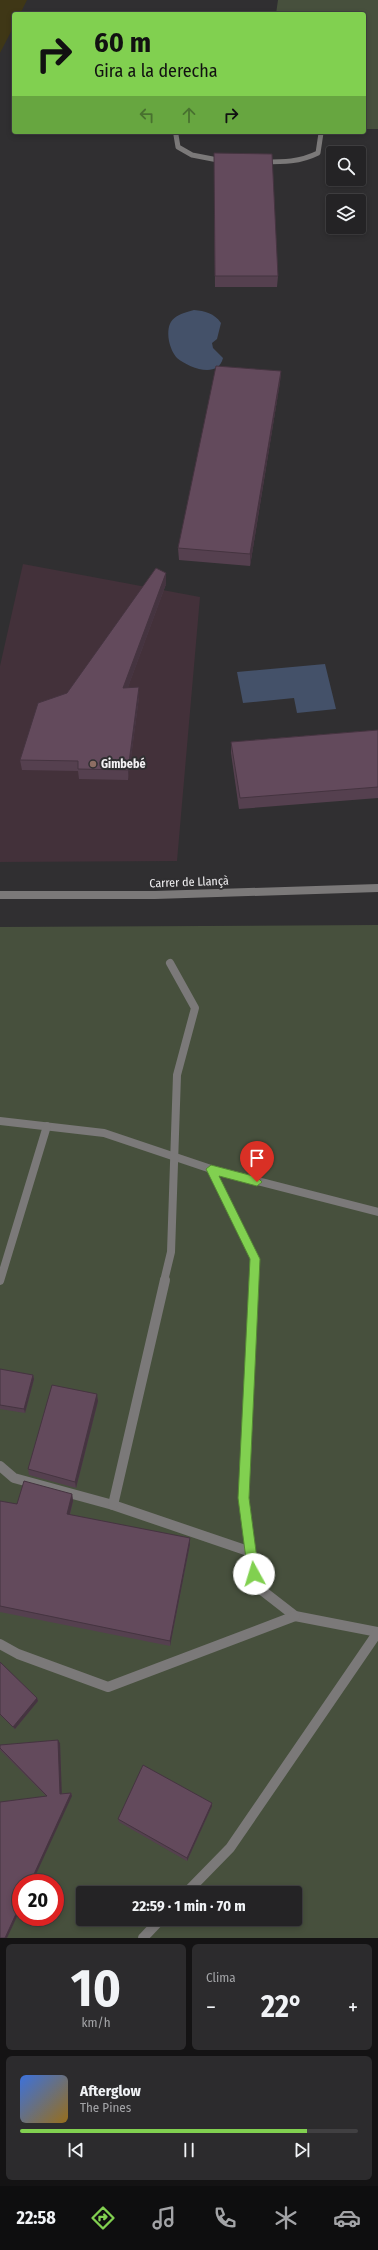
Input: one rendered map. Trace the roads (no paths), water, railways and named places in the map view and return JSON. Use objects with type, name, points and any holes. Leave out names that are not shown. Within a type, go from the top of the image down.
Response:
[{"type":"street","points":[[176,134],[178,147],[182,151],[212,161],[227,161]]},
{"type":"street","points":[[258,162],[297,162],[311,157],[318,153],[321,134]]},
{"type":"street","name":"Carrer de Llançà","points":[[0,895],[155,896],[378,888]]},
{"type":"street","points":[[113,1506],[171,1252],[173,1156],[177,1075],[195,1008],[170,963]]},
{"type":"street","points":[[0,1121],[104,1133],[211,1169],[378,1212]]},
{"type":"street","points":[[0,1282],[47,1126]]},
{"type":"street","points":[[193,1886],[230,1848],[378,1632],[295,1616],[255,1585],[244,1498],[255,1259],[211,1169]]},
{"type":"street","points":[[0,1466],[14,1478],[113,1506],[251,1552]]},
{"type":"street","points":[[0,1644],[18,1654],[108,1687],[295,1616]]},
{"type":"street","points":[[143,1938],[154,1926]]},
{"type":"water","points":[[194,310],[209,313],[221,323],[217,339],[212,343],[213,348],[223,358],[220,364],[209,370],[196,368],[182,362],[174,354],[169,341],[168,334],[170,323],[177,316]]},
{"type":"water","points":[[325,664],[336,709],[297,713],[294,698],[243,703],[237,672]]},
{"type":"place","name":"Gimbebé","points":[[93,764]]}]
